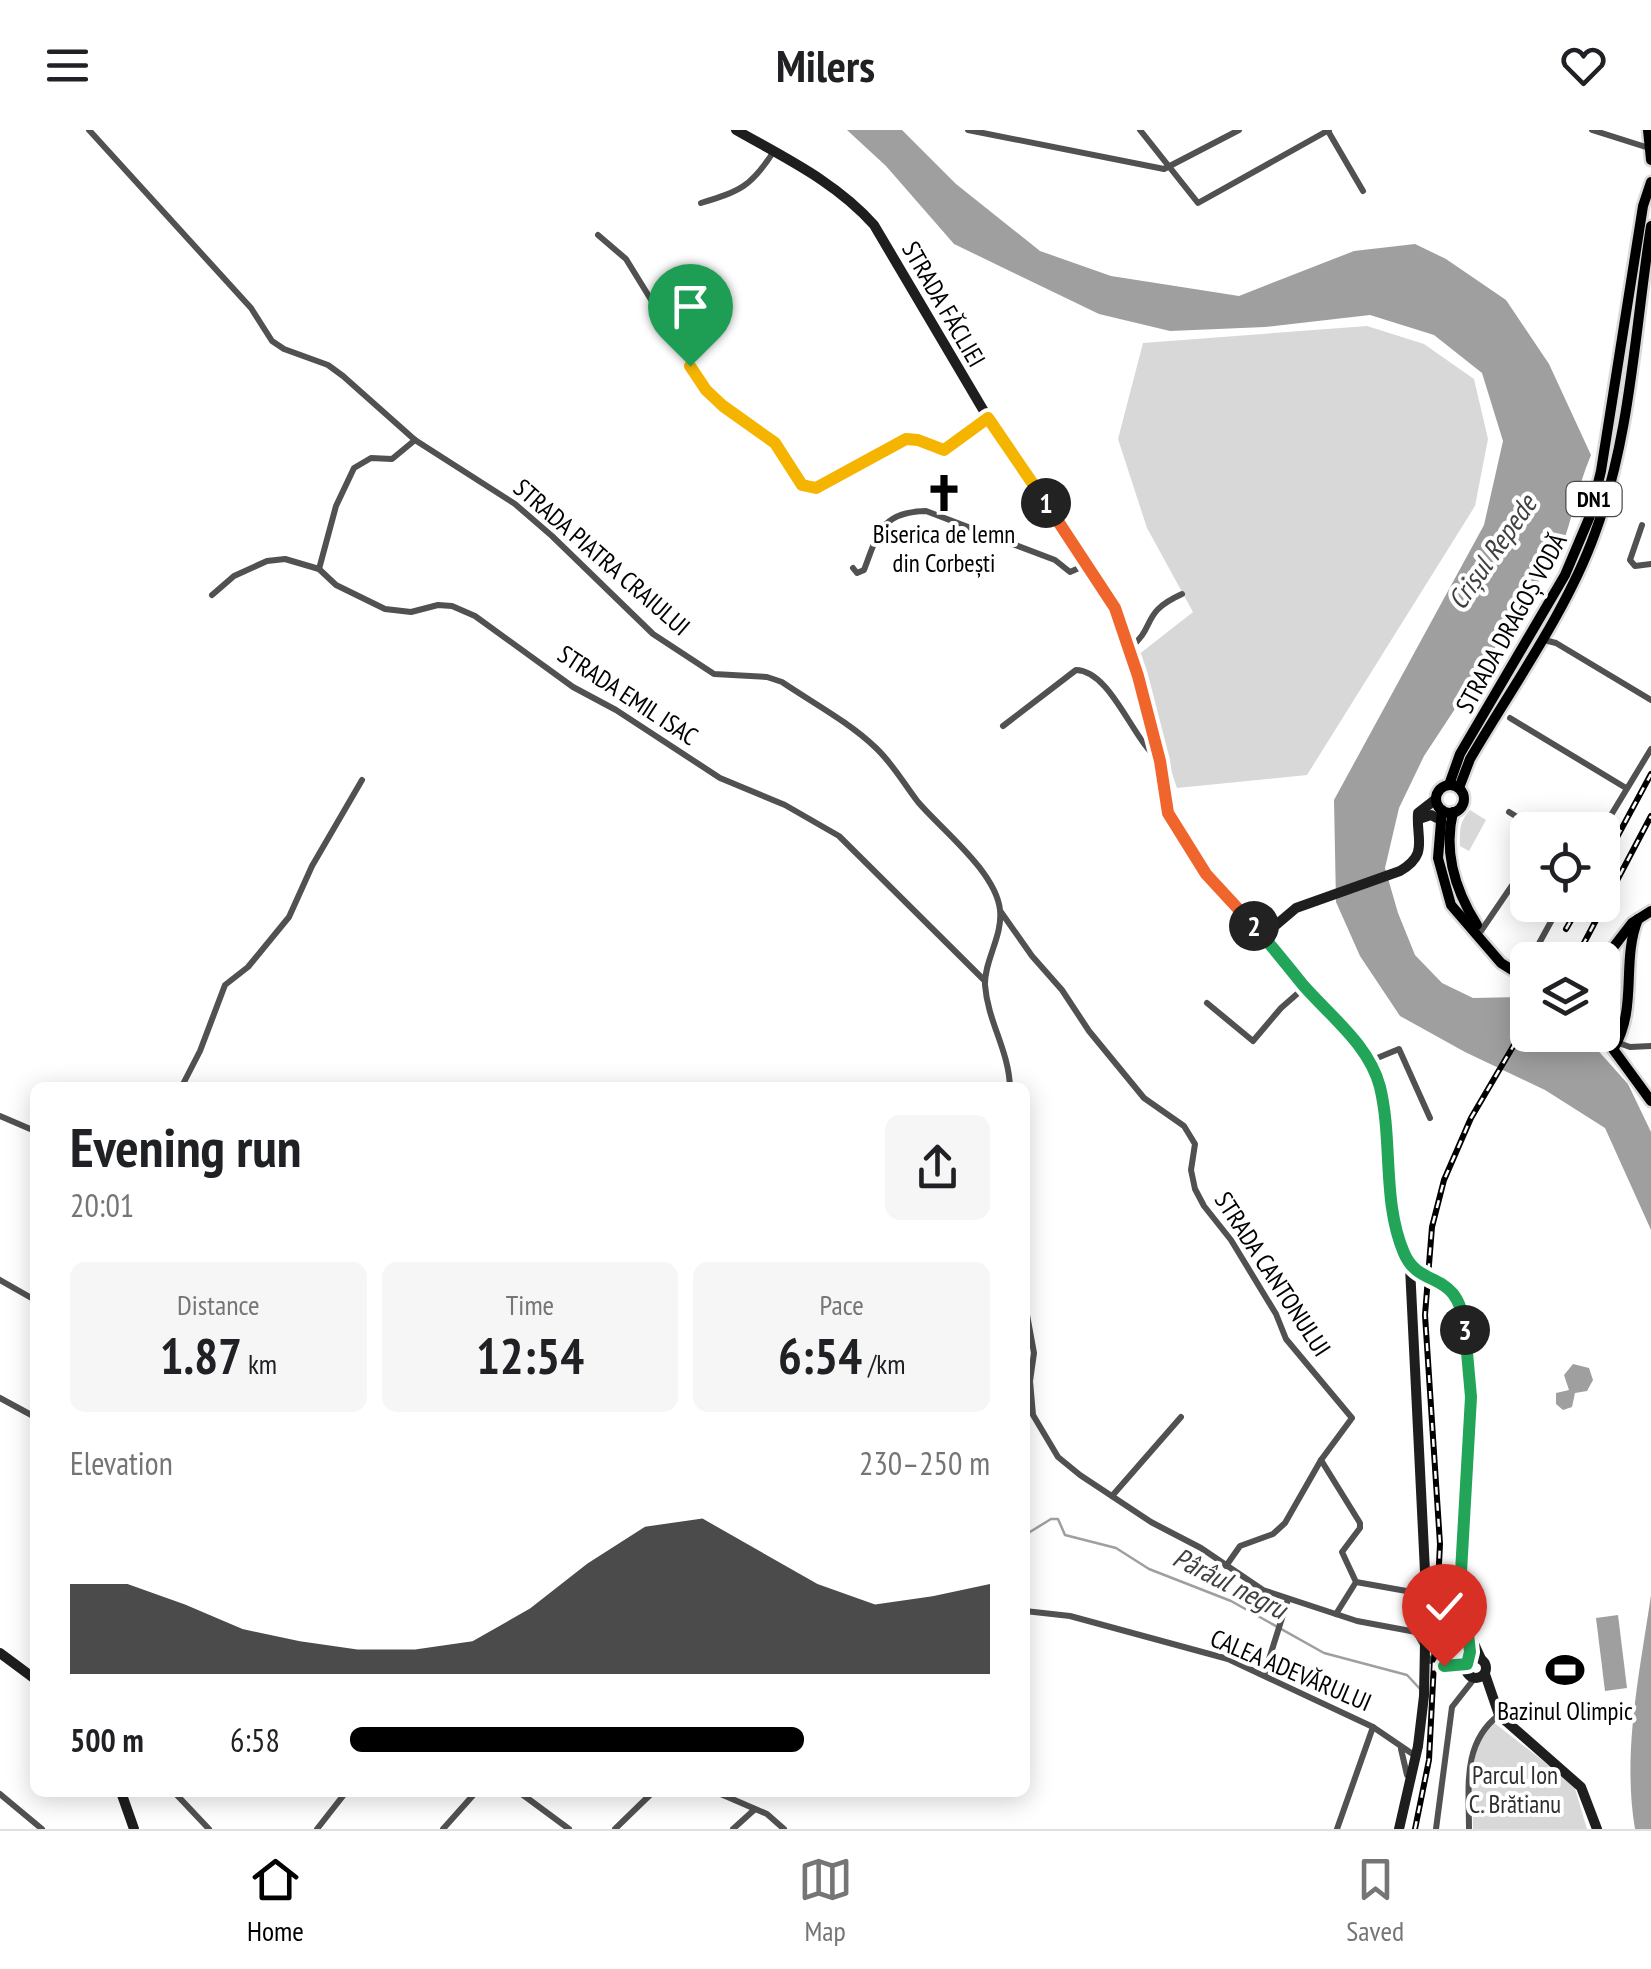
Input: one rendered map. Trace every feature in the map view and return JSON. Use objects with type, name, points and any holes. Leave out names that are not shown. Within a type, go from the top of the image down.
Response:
[{"type":"main road","points":[[1648,130],[1651,160]]},
{"type":"main road","name":"STRADA DRAGOȘ VODĂ","points":[[1454,786],[1578,576],[1591,545],[1616,468],[1643,206],[1651,182]]},
{"type":"main road","points":[[1643,206],[1646,216],[1639,252],[1648,259]]},
{"type":"main road","name":"STRADA DRAGOȘ VODĂ","points":[[1454,786],[1460,754],[1566,574],[1585,528],[1602,471],[1638,273],[1648,259],[1651,226]]},
{"type":"main road","name":"STRADA DRAGOȘ VODĂ","points":[[1454,786],[1441,788],[1440,871],[1451,906],[1510,968]]},
{"type":"main road","name":"STRADA DRAGOȘ VODĂ","points":[[1442,810],[1463,804],[1464,796],[1454,786]]},
{"type":"main road","name":"STRADA DRAGOȘ VODĂ","points":[[1442,810],[1463,902],[1492,946],[1510,960]]},
{"type":"main road","points":[[1617,942],[1651,910]]},
{"type":"main road","points":[[1620,1023],[1629,1006],[1632,936],[1638,919]]},
{"type":"main road","points":[[1618,1052],[1651,1101]]},
{"type":"street","name":"STRADA PIATRA CRAIULUI","points":[[90,130],[251,308],[272,341],[343,376],[415,440],[515,504],[653,634],[714,674],[766,677],[782,682],[875,747],[984,874],[1001,911]]},
{"type":"street","name":"STRADA FĂCLIEI","points":[[736,130],[838,191],[874,225],[988,418],[1110,598],[1130,648],[1160,761],[1166,804],[1180,834],[1206,874],[1356,1041],[1370,1062],[1381,1092],[1392,1216],[1410,1267],[1426,1592],[1424,1696],[1417,1751],[1399,1829]]},
{"type":"street","points":[[968,130],[1169,169],[1239,130]]},
{"type":"street","points":[[1140,130],[1198,203],[1328,130],[1363,191]]},
{"type":"street","points":[[1592,130],[1650,148]]},
{"type":"street","points":[[701,203],[736,192],[752,182],[774,150]]},
{"type":"street","points":[[598,235],[626,259],[706,390],[775,443],[802,485],[816,488],[906,439],[944,450],[988,418]]},
{"type":"street","points":[[318,569],[336,506],[354,468],[371,458],[392,458],[415,440]]},
{"type":"street","points":[[853,568],[857,573],[864,570],[878,532],[886,522],[898,514],[926,511],[1054,560],[1070,572],[1088,564]]},
{"type":"street","points":[[1642,525],[1630,560],[1635,566],[1651,564]]},
{"type":"street","name":"STRADA EMIL ISAC","points":[[212,595],[234,576],[285,559],[318,569],[336,585],[385,608],[411,612],[438,605],[452,606],[474,616],[572,687],[616,710],[720,778],[785,805],[839,836],[985,981]]},
{"type":"street","points":[[1130,648],[1141,637],[1155,609],[1182,594]]},
{"type":"street","points":[[1547,628],[1556,644]]},
{"type":"street","points":[[1538,642],[1548,640],[1556,644],[1651,700]]},
{"type":"street","name":"STRADA FĂCLIEI","points":[[1004,726],[1076,670],[1088,671],[1108,692],[1146,750],[1160,761]]},
{"type":"street","points":[[1503,702],[1510,718]]},
{"type":"street","points":[[1491,722],[1501,716],[1510,718],[1626,788]]},
{"type":"street","points":[[1612,812],[1651,749]]},
{"type":"street","points":[[184,1082],[225,985],[248,967],[289,917],[312,866],[362,780]]},
{"type":"street","points":[[1263,936],[1296,908],[1400,871],[1417,857],[1420,822],[1442,810]]},
{"type":"street","points":[[1481,931],[1510,888]]},
{"type":"street","points":[[1001,911],[985,981],[991,1023],[1010,1070],[1010,1082]]},
{"type":"street","name":"STRADA CANTONULUI","points":[[1001,911],[1144,1098],[1184,1126],[1194,1144],[1192,1170],[1204,1206],[1231,1240],[1276,1314],[1286,1339],[1352,1418],[1321,1460]]},
{"type":"street","points":[[1207,1003],[1253,1040],[1305,987]]},
{"type":"street","points":[[1620,1044],[1651,1046]]},
{"type":"street","points":[[1370,1062],[1399,1050],[1430,1118]]},
{"type":"street","points":[[0,1116],[30,1129]]},
{"type":"street","points":[[1410,1267],[1444,1284],[1463,1308],[1471,1397],[1461,1572],[1471,1637],[1471,1670],[1452,1707],[1436,1829]]},
{"type":"street","points":[[0,1280],[30,1297]]},
{"type":"street","points":[[1030,1331],[1034,1353],[1030,1366]]},
{"type":"street","points":[[1030,1390],[1033,1416],[1058,1457],[1112,1496],[1263,1590],[1336,1614],[1416,1632],[1430,1661],[1471,1670],[1498,1715],[1576,1781],[1589,1801],[1597,1829]]},
{"type":"street","points":[[0,1398],[30,1413]]},
{"type":"street","points":[[1112,1496],[1180,1416]]},
{"type":"street","points":[[1226,1566],[1240,1546],[1273,1534],[1285,1523],[1321,1460],[1360,1526],[1342,1552],[1356,1582]]},
{"type":"street","points":[[1356,1582],[1412,1592]]},
{"type":"street","points":[[1336,1614],[1356,1582]]},
{"type":"street","points":[[1264,1675],[1288,1599]]},
{"type":"street","name":"CALEA ADEVĂRULUI","points":[[1030,1612],[1070,1616],[1228,1660],[1373,1726],[1397,1744],[1417,1751]]},
{"type":"street","points":[[0,1652],[30,1675]]},
{"type":"street","points":[[1469,1829],[1472,1748],[1484,1726],[1498,1715]]},
{"type":"street","points":[[1337,1829],[1373,1726]]},
{"type":"street","points":[[1397,1744],[1407,1763],[1408,1791]]},
{"type":"street","points":[[0,1794],[42,1829]]},
{"type":"street","points":[[123,1797],[134,1829]]},
{"type":"street","points":[[179,1797],[209,1829]]},
{"type":"street","points":[[317,1829],[342,1797]]},
{"type":"street","points":[[443,1829],[472,1797]]},
{"type":"street","points":[[526,1797],[569,1829]]},
{"type":"street","points":[[615,1829],[648,1797]]},
{"type":"street","points":[[727,1797],[784,1829]]},
{"type":"street","points":[[732,1829],[755,1810]]},
{"type":"green space","points":[[1367,326],[1424,344],[1474,379],[1488,439],[1475,506],[1307,775],[1177,788],[1133,659],[1193,612],[1147,528],[1118,439],[1143,343]]},
{"type":"green space","points":[[1470,810],[1486,820],[1469,851],[1460,846],[1460,835]]},
{"type":"green space","name":"Parcul Ion C. Brătianu","points":[[1493,1722],[1574,1785],[1587,1829],[1473,1829],[1472,1779],[1477,1742]]},
{"type":"water","name":"Crișul Repede","points":[[847,130],[902,130],[956,184],[1040,251],[1111,276],[1239,296],[1354,251],[1415,244],[1446,259],[1506,300],[1549,364],[1591,455],[1562,546],[1424,756],[1399,808],[1385,868],[1415,955],[1442,983],[1473,998],[1510,997],[1510,1052],[1599,1052],[1628,1084],[1651,1132],[1651,1230],[1605,1128],[1545,1090],[1400,1016],[1360,956],[1336,902],[1334,800],[1484,525],[1503,441],[1482,373],[1434,335],[1370,315],[1265,327],[1170,331],[1099,314],[954,244],[886,166]]},
{"type":"water","points":[[1573,1364],[1589,1368],[1593,1380],[1587,1391],[1575,1393],[1572,1407],[1563,1410],[1556,1404],[1556,1393],[1569,1390],[1564,1375]]},
{"type":"water","points":[[1651,1595],[1651,1829],[1635,1829],[1631,1742]]},
{"type":"water","points":[[1618,1615],[1627,1688],[1605,1691],[1596,1618]]},
{"type":"waterway","name":"Pârâul negru","points":[[1030,1532],[1058,1519],[1065,1535],[1116,1548],[1149,1569],[1231,1601],[1324,1653],[1407,1675],[1421,1690]]},
{"type":"railway","points":[[1620,832],[1651,774]]},
{"type":"railway","points":[[1584,942],[1651,816]]},
{"type":"railway","points":[[1566,929],[1570,922]]},
{"type":"railway","points":[[1415,1829],[1429,1760],[1440,1544],[1425,1315],[1432,1227],[1444,1180],[1471,1118],[1510,1052]]},
{"type":"place","name":"Biserica de lemn din Corbești","points":[[944,493]]},
{"type":"place","name":"Bazinul Olimpic","points":[[1565,1670]]},
{"type":"route","points":[[690,366],[723,406],[775,443],[794,476],[809,487],[816,488],[906,439],[944,450],[988,418],[1106,591],[1138,676],[1160,761],[1168,813],[1206,874],[1356,1041],[1370,1062],[1381,1092],[1392,1182],[1392,1216],[1403,1251],[1410,1267],[1444,1284],[1463,1308],[1471,1397],[1461,1572],[1471,1637],[1467,1664],[1444,1666]]}]
